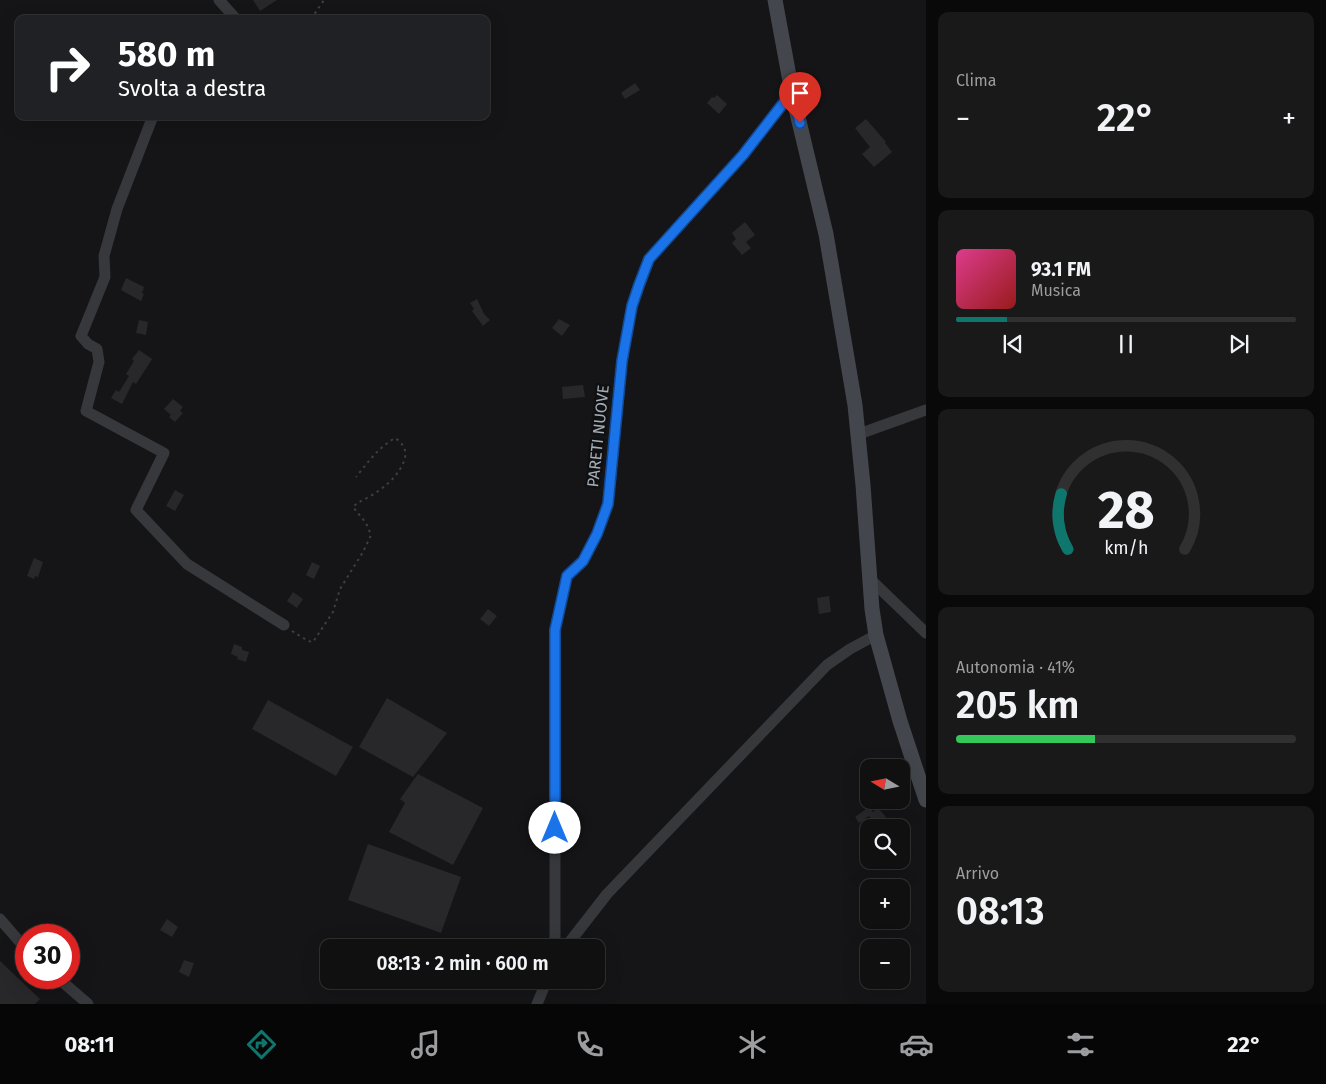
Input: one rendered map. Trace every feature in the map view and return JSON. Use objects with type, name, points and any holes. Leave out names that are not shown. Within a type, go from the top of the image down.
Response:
[{"type":"main road","points":[[775,0],[792,92],[826,234],[855,405],[876,634],[900,721],[926,800]]},
{"type":"street","points":[[219,0],[232,15]]},
{"type":"street","name":"PARETI NUOVE","points":[[555,939],[555,630],[567,576],[583,561],[597,534],[608,504],[622,361],[632,306],[649,259],[743,155],[792,92]]},
{"type":"street","points":[[151,120],[117,209],[104,256],[105,278],[81,336],[88,344],[97,349],[99,362],[86,411],[164,453],[136,510],[187,564],[284,625]]},
{"type":"street","points":[[859,434],[926,410]]},
{"type":"street","points":[[870,578],[926,633]]},
{"type":"street","points":[[572,939],[607,894],[827,665],[876,634]]},
{"type":"street","points":[[0,919],[15,936]]},
{"type":"street","points":[[71,989],[88,1004]]},
{"type":"street","points":[[537,1004],[543,989]]},
{"type":"path","points":[[314,15],[324,0]]},
{"type":"path","points":[[284,625],[308,641],[314,642],[323,628],[332,612],[340,589],[363,552],[371,535],[366,523],[353,508],[358,502],[379,491],[397,475],[405,457],[405,449],[401,442],[394,438],[385,444],[356,477]]},
{"type":"building","points":[[253,0],[277,0],[260,11]]},
{"type":"building","points":[[635,83],[640,90],[625,99],[621,93]]},
{"type":"building","points":[[717,95],[727,104],[719,114],[707,103],[712,97],[714,98]]},
{"type":"building","points":[[866,119],[892,152],[874,167],[862,154],[870,147],[855,128]]},
{"type":"building","points":[[745,222],[755,235],[746,242],[751,248],[742,255],[732,243],[736,239],[732,233]]},
{"type":"building","points":[[126,278],[144,287],[141,301],[121,290]]},
{"type":"building","points":[[477,299],[484,314],[490,320],[483,326],[472,311],[474,309],[470,303]]},
{"type":"building","points":[[559,319],[570,325],[562,336],[552,328]]},
{"type":"building","points":[[139,320],[148,322],[146,335],[136,333]]},
{"type":"building","points":[[139,350],[152,359],[136,384],[133,382],[122,404],[111,398],[116,390],[119,392],[129,376],[126,374],[134,361],[132,359]]},
{"type":"building","points":[[583,385],[585,397],[563,399],[562,387]]},
{"type":"building","points":[[173,399],[183,407],[180,411],[183,413],[175,422],[164,409]]},
{"type":"building","points":[[175,490],[184,495],[175,511],[166,506]]},
{"type":"building","points":[[34,558],[43,562],[38,577],[35,576],[34,579],[27,576]]},
{"type":"building","points":[[312,562],[320,566],[314,579],[306,575]]},
{"type":"building","points":[[293,592],[303,599],[297,608],[287,601]]},
{"type":"building","points":[[829,596],[831,612],[819,614],[817,598]]},
{"type":"building","points":[[488,609],[497,616],[489,626],[480,619]]},
{"type":"building","points":[[234,644],[242,647],[242,650],[249,652],[246,662],[237,659],[238,657],[231,654]]},
{"type":"building","points":[[387,698],[447,733],[413,777],[359,747]]},
{"type":"building","points":[[268,700],[353,747],[336,776],[252,729]]},
{"type":"building","points":[[418,774],[483,808],[453,865],[389,832],[405,803],[400,799]]},
{"type":"building","points":[[866,809],[871,809],[873,812],[879,809],[886,817],[884,819],[872,819],[869,816],[860,819],[859,823],[855,817]]},
{"type":"building","points":[[368,844],[461,877],[441,933],[348,900]]},
{"type":"building","points":[[167,919],[178,927],[172,937],[160,930]]},
{"type":"building","points":[[184,960],[194,963],[189,977],[179,972]]},
{"type":"building","points":[[0,961],[15,975],[15,989],[29,989],[40,999],[35,1004],[0,1004]]},
{"type":"route","points":[[555,828],[555,630],[567,576],[583,561],[597,534],[608,504],[622,361],[632,306],[639,285],[649,259],[743,155],[792,92],[800,123]]}]
